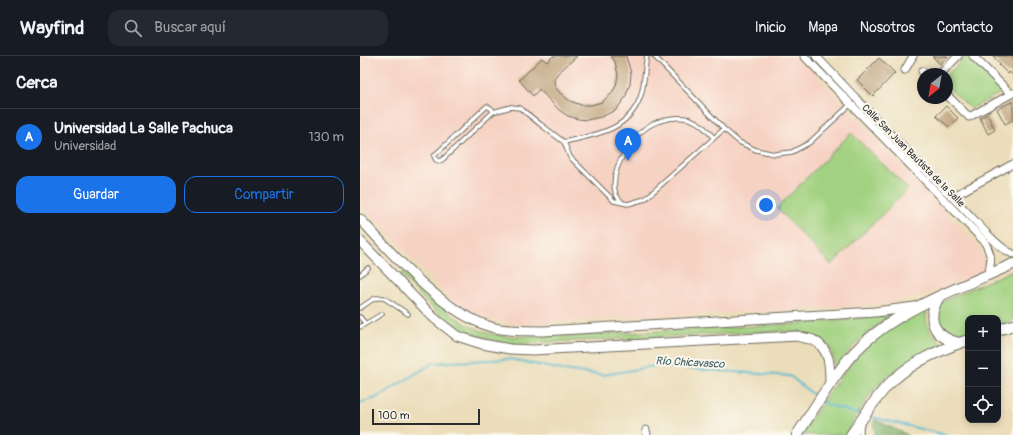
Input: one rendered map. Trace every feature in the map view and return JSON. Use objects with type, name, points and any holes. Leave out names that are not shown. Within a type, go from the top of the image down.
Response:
[{"type":"main road","points":[[797,435],[850,357],[861,346],[894,320],[917,307],[1013,264]]},
{"type":"main road","points":[[939,297],[934,304],[932,312],[934,325],[942,336],[948,340],[964,342]]},
{"type":"main road","points":[[1001,329],[1013,325]]},
{"type":"main road","points":[[851,435],[888,385],[906,370],[922,360],[964,342]]},
{"type":"street","name":"Calle San Juan Bautista de la Salle","points":[[804,56],[850,105],[984,241],[990,251],[991,257],[988,275]]},
{"type":"street","name":"Calle San Juan Bautista de la Salle","points":[[816,56],[952,197],[1001,246],[1013,254]]},
{"type":"street","points":[[905,70],[913,56]]},
{"type":"street","points":[[946,68],[958,56]]},
{"type":"street","points":[[953,101],[969,117],[1012,94],[973,56]]},
{"type":"street","points":[[952,197],[1013,164]]},
{"type":"street","points":[[360,219],[400,261],[439,298],[475,321],[492,327],[508,330],[543,331],[875,312],[917,307]]},
{"type":"street","points":[[360,241],[387,271],[434,318],[457,336],[482,344],[510,349],[533,350],[797,336],[813,340],[824,349],[830,362],[827,389]]},
{"type":"street","points":[[387,271],[400,261]]},
{"type":"lane","points":[[564,142],[606,132],[620,123],[631,113],[640,98],[647,56]]},
{"type":"lane","points":[[654,56],[724,130],[739,142],[756,150],[775,154],[792,152],[809,144],[857,100]]},
{"type":"lane","points":[[493,112],[492,109],[487,106],[437,152],[434,156],[436,160],[442,160],[493,112],[510,107],[520,108],[564,142],[570,157],[614,201],[621,201],[628,204],[645,199],[724,130]]},
{"type":"lane","points":[[621,201],[615,193],[614,182],[617,168],[625,150],[651,125],[656,122],[685,118],[700,124],[714,138]]},
{"type":"lane","points":[[360,275],[368,268]]},
{"type":"lane","points":[[360,308],[376,298],[384,298],[408,314]]},
{"type":"lane","points":[[360,327],[382,314]]},
{"type":"lane","points":[[360,317],[365,323]]},
{"type":"lane","points":[[861,435],[863,418]]},
{"type":"shaded area","points":[[360,56],[798,56],[981,249],[984,267],[981,273],[927,295],[887,304],[530,324],[510,324],[470,313],[454,303],[360,204]]},
{"type":"green space","points":[[967,56],[1004,91],[971,109],[953,92],[953,69]]},
{"type":"green space","points":[[851,133],[908,189],[831,265],[777,208]]},
{"type":"green space","points":[[1013,270],[1013,321],[1001,325],[1001,315],[965,315],[965,337],[953,335],[944,330],[939,322],[938,309],[942,302]]},
{"type":"green space","points":[[403,271],[448,312],[467,325],[490,334],[511,337],[568,336],[796,324],[892,315],[860,339],[835,369],[832,353],[824,343],[807,335],[781,331],[511,344],[476,334],[459,327],[443,317],[427,303],[402,276]]},
{"type":"green space","points":[[927,308],[927,325],[931,333],[943,345],[910,361],[894,371],[880,383],[866,401],[845,435],[801,435],[837,381],[869,344],[892,327]]},
{"type":"green space","points":[[875,420],[908,435],[873,435],[875,432],[873,423]]},
{"type":"building","points":[[553,56],[577,56],[557,74],[554,80],[555,87],[570,101],[581,105],[591,105],[602,102],[611,94],[616,86],[618,75],[615,62],[611,56],[626,56],[631,73],[630,84],[625,98],[616,110],[601,117],[587,120],[568,116],[559,110],[539,89],[533,96],[519,80],[542,58],[547,62]]},
{"type":"building","points":[[932,56],[948,56],[940,64]]},
{"type":"building","points":[[993,56],[1013,56],[1013,75],[1009,72],[1008,74]]},
{"type":"building","points":[[879,58],[895,73],[873,96],[857,80]]},
{"type":"building","points":[[1013,101],[1013,120],[1005,124],[997,109]]},
{"type":"building","points":[[946,106],[958,118],[949,127],[936,116]]},
{"type":"building","points":[[987,114],[995,130],[988,134],[980,118]]},
{"type":"waterway","name":"Río Chicavasco","points":[[360,403],[376,398],[433,363],[510,359],[562,370],[603,375],[655,366],[790,376],[816,397]]},
{"type":"waterway","name":"Río Chicavasco","points":[[822,401],[828,405],[861,415]]},
{"type":"waterway","name":"Río Chicavasco","points":[[867,416],[946,435]]},
{"type":"place","name":"Universidad La Salle Pachuca","points":[[628,161]]}]
